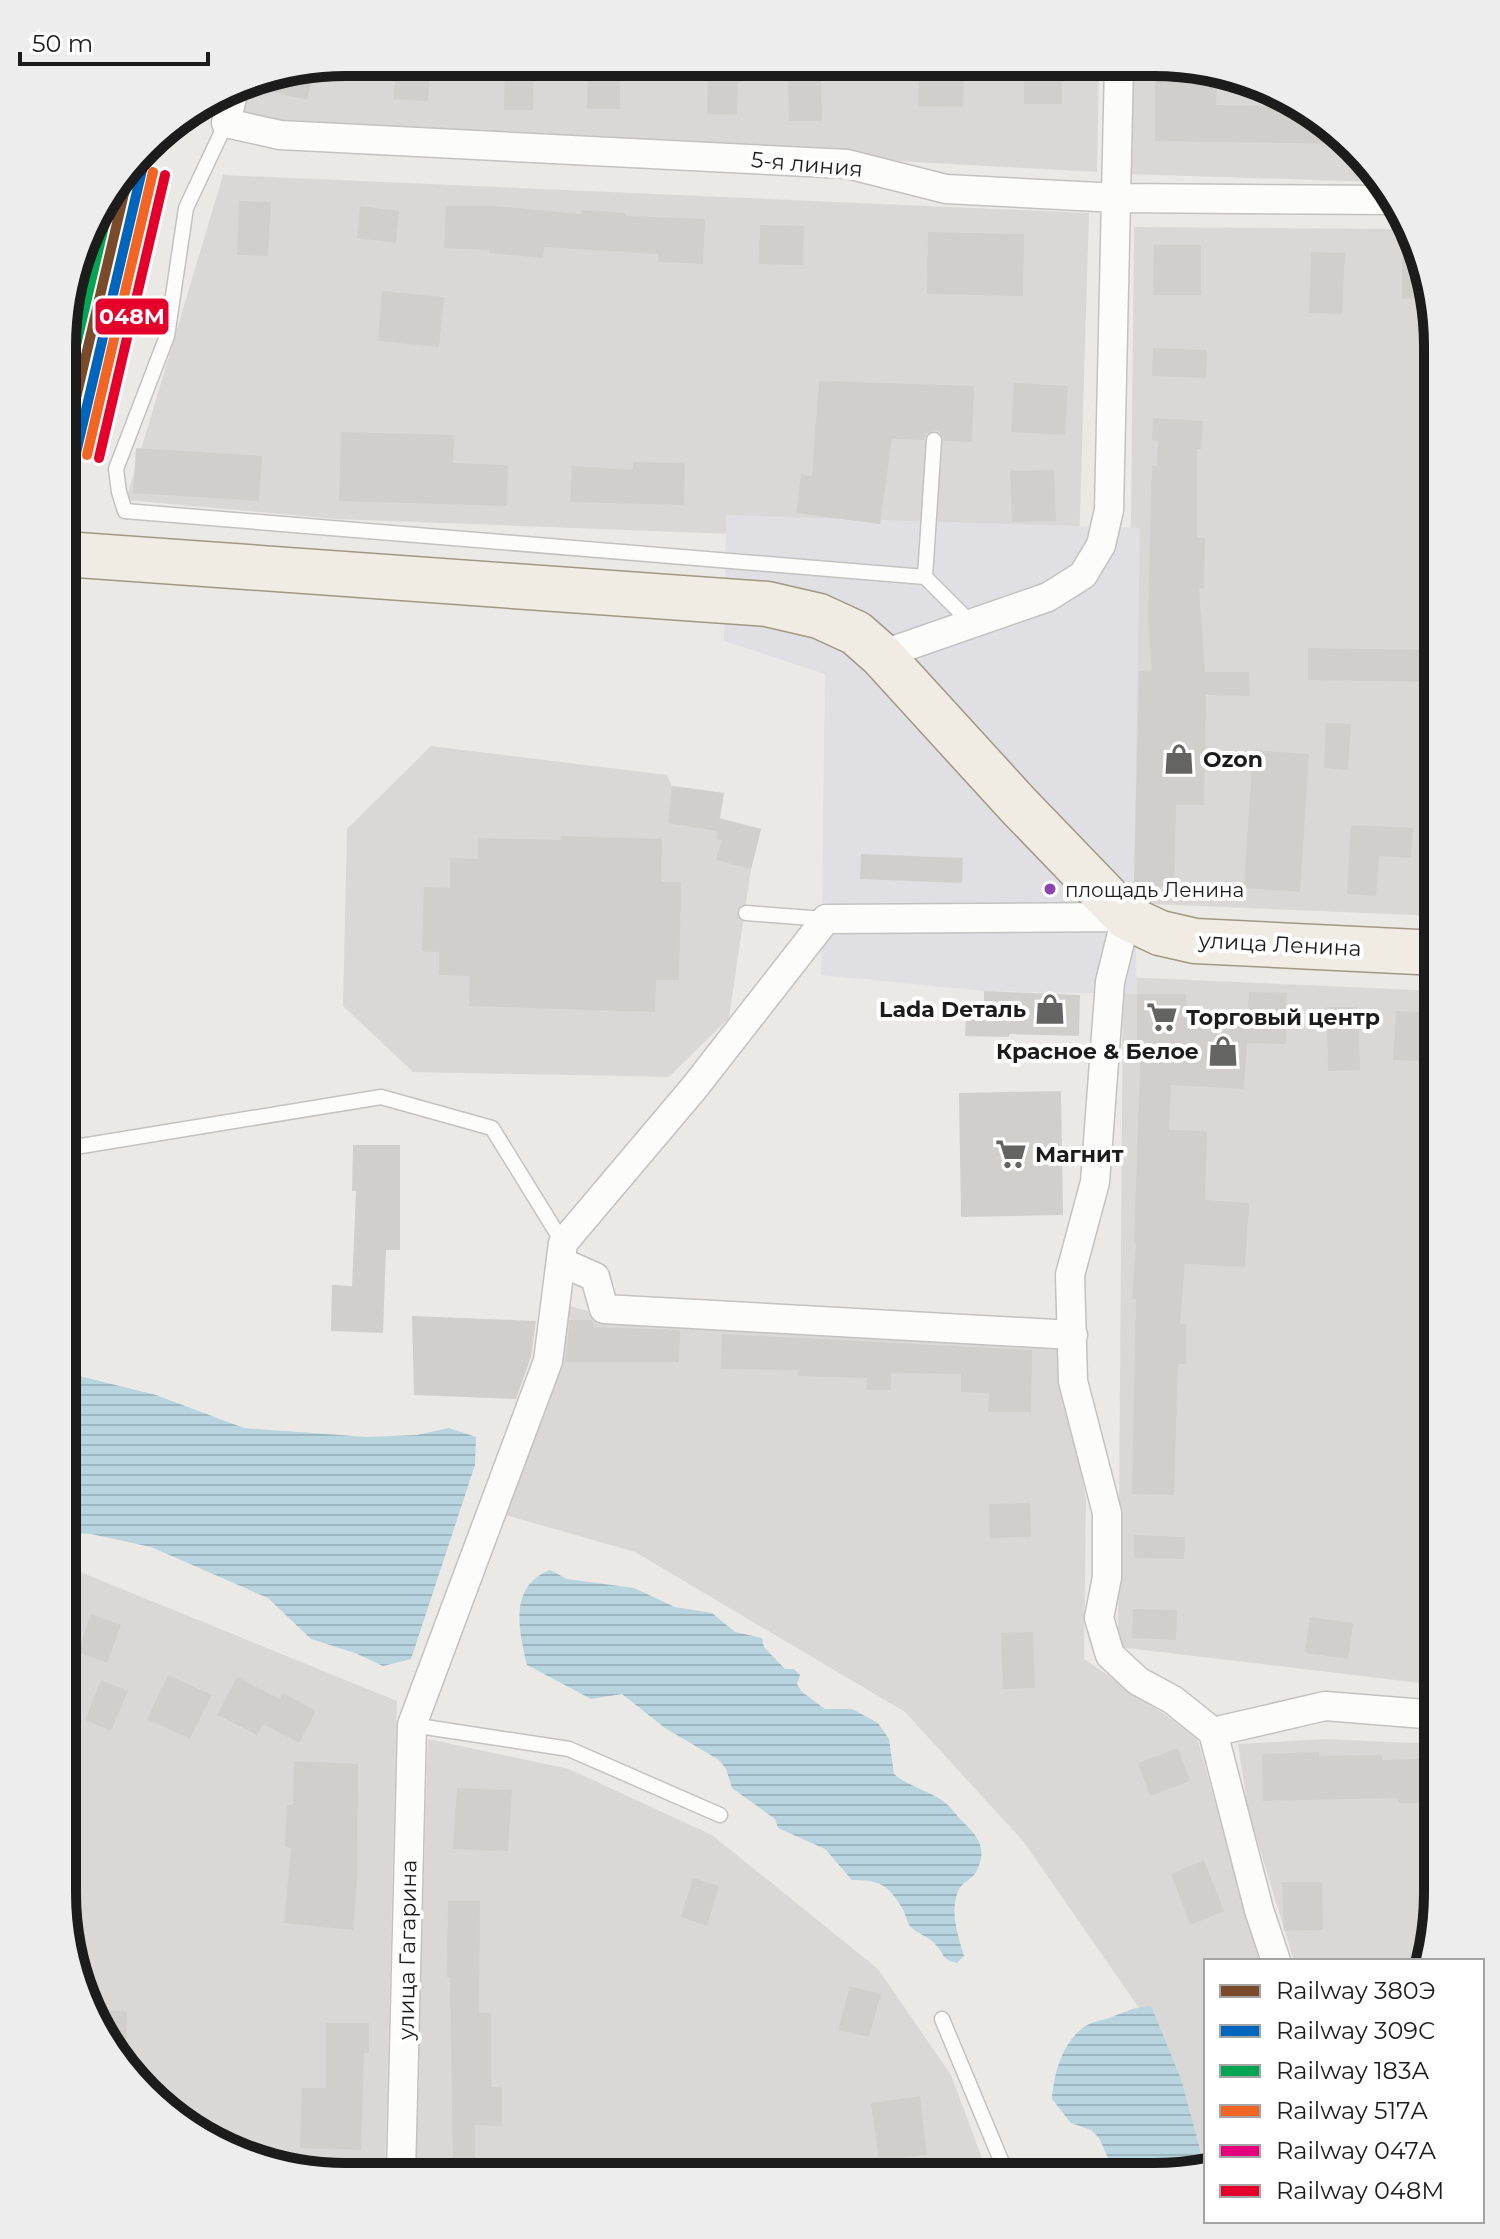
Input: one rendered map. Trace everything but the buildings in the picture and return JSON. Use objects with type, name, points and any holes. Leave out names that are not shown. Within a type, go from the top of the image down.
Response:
[{"type":"main road","points":[[76,555],[767,604],[819,616],[856,633],[881,655],[1126,917]]},
{"type":"main road","name":"улица Ленина","points":[[1126,917],[1160,933],[1195,941],[1424,952]]},
{"type":"street","points":[[881,655],[1048,597],[1083,575],[1101,545],[1109,510],[1119,76]]},
{"type":"street","points":[[226,123],[231,102]]},
{"type":"street","name":"5-я линия","points":[[226,123],[280,135],[847,164],[946,189],[1118,198],[1381,200]]},
{"type":"street","points":[[1073,1335],[604,1309],[595,1277],[562,1252],[826,919],[1126,917],[1110,982],[1095,1182],[1070,1275],[1073,1335],[1073,1381],[1107,1513],[1107,1577],[1099,1618],[1110,1655],[1138,1681],[1173,1700],[1213,1732],[1259,1910],[1275,1959]]},
{"type":"street","name":"улица Гагарина","points":[[401,2163],[412,1725],[548,1361],[562,1252]]},
{"type":"street","points":[[1213,1732],[1325,1706],[1423,1714]]},
{"type":"lane","points":[[226,123],[186,208],[167,336],[116,469],[125,511],[925,577],[971,623]]},
{"type":"lane","points":[[925,577],[934,440]]},
{"type":"lane","points":[[746,913],[826,919]]},
{"type":"lane","points":[[76,1147],[381,1097],[492,1128],[562,1252]]},
{"type":"lane","points":[[412,1725],[569,1749],[720,1815]]},
{"type":"lane","points":[[942,2019],[1002,2163]]},
{"type":"shaded area","points":[[1099,76],[1097,172],[230,124],[237,99],[242,97],[293,81],[328,77]]},
{"type":"shaded area","points":[[1130,76],[1154,76],[1190,78],[1224,85],[1289,112],[1319,132],[1369,182],[1128,174]]},
{"type":"shaded area","points":[[223,175],[1089,213],[1079,547],[336,519],[126,500]]},
{"type":"shaded area","points":[[1134,227],[1397,229],[1419,293],[1424,346],[1424,915],[1127,903]]},
{"type":"shaded area","name":"площадь Ленина","points":[[726,515],[1140,528],[1134,885],[1137,994],[984,991],[821,975],[825,674],[724,641]]},
{"type":"shaded area","points":[[431,746],[667,775],[672,786],[724,793],[720,818],[761,829],[751,869],[729,1018],[669,1077],[413,1072],[343,1006],[347,829]]},
{"type":"shaded area","points":[[1123,977],[1424,990],[1423,1683],[1118,1647]]},
{"type":"shaded area","points":[[560,1303],[605,1316],[1060,1346],[1086,1501],[1084,1659],[1197,1737],[1258,1959],[1204,1959],[1204,2158],[1162,2041],[1023,1841],[905,1712],[635,1552],[502,1514]]},
{"type":"shaded area","points":[[76,1570],[397,1701],[385,2163],[310,2161],[276,2154],[211,2127],[181,2107],[155,2084],[132,2058],[112,2028],[85,1963],[76,1893]]},
{"type":"shaded area","points":[[428,1739],[569,1769],[712,1835],[878,1969],[951,2075],[984,2163],[415,2163]]},
{"type":"shaded area","points":[[1324,1739],[1423,1743],[1423,1911],[1416,1959],[1293,1959],[1248,1810],[1238,1744]]},
{"type":"water","points":[[76,1375],[156,1395],[244,1428],[367,1437],[417,1435],[449,1428],[476,1437],[475,1465],[411,1659],[383,1666],[311,1639],[268,1598],[151,1547],[76,1533]]},
{"type":"water","points":[[550,1570],[567,1579],[634,1588],[675,1607],[712,1613],[735,1632],[762,1638],[764,1647],[785,1669],[794,1669],[800,1675],[797,1684],[802,1692],[825,1709],[852,1709],[878,1723],[889,1739],[894,1774],[945,1803],[979,1842],[980,1863],[956,1897],[956,1923],[964,1956],[957,1963],[945,1958],[932,1941],[910,1926],[902,1908],[887,1889],[869,1881],[852,1880],[825,1849],[778,1828],[775,1819],[732,1788],[726,1769],[719,1760],[665,1728],[622,1694],[591,1699],[527,1665],[521,1638],[522,1598],[537,1577]]},
{"type":"water","points":[[1151,2006],[1181,2079],[1203,2158],[1109,2163],[1099,2138],[1091,2130],[1071,2123],[1052,2099],[1062,2055],[1074,2036],[1091,2023]]},
{"type":"rail line","name":"309С","points":[[76,453],[142,170]]},
{"type":"rail line","name":"517А","points":[[87,455],[153,172]]},
{"type":"rail line","name":"048М","points":[[99,458],[165,175]]},
{"type":"rail line","name":"380Э","points":[[76,398],[124,193]]},
{"type":"rail line","name":"183А","points":[[76,345],[103,229]]},
{"type":"place","name":"Ozon","points":[[1179,759]]},
{"type":"place","name":"площадь Ленина","points":[[1050,889]]},
{"type":"place","name":"Lada Dеталь","points":[[1050,1009]]},
{"type":"place","name":"Торговый центр","points":[[1162,1017]]},
{"type":"place","name":"Красное & Белое","points":[[1223,1051]]},
{"type":"place","name":"Магнит","points":[[1011,1154]]}]
